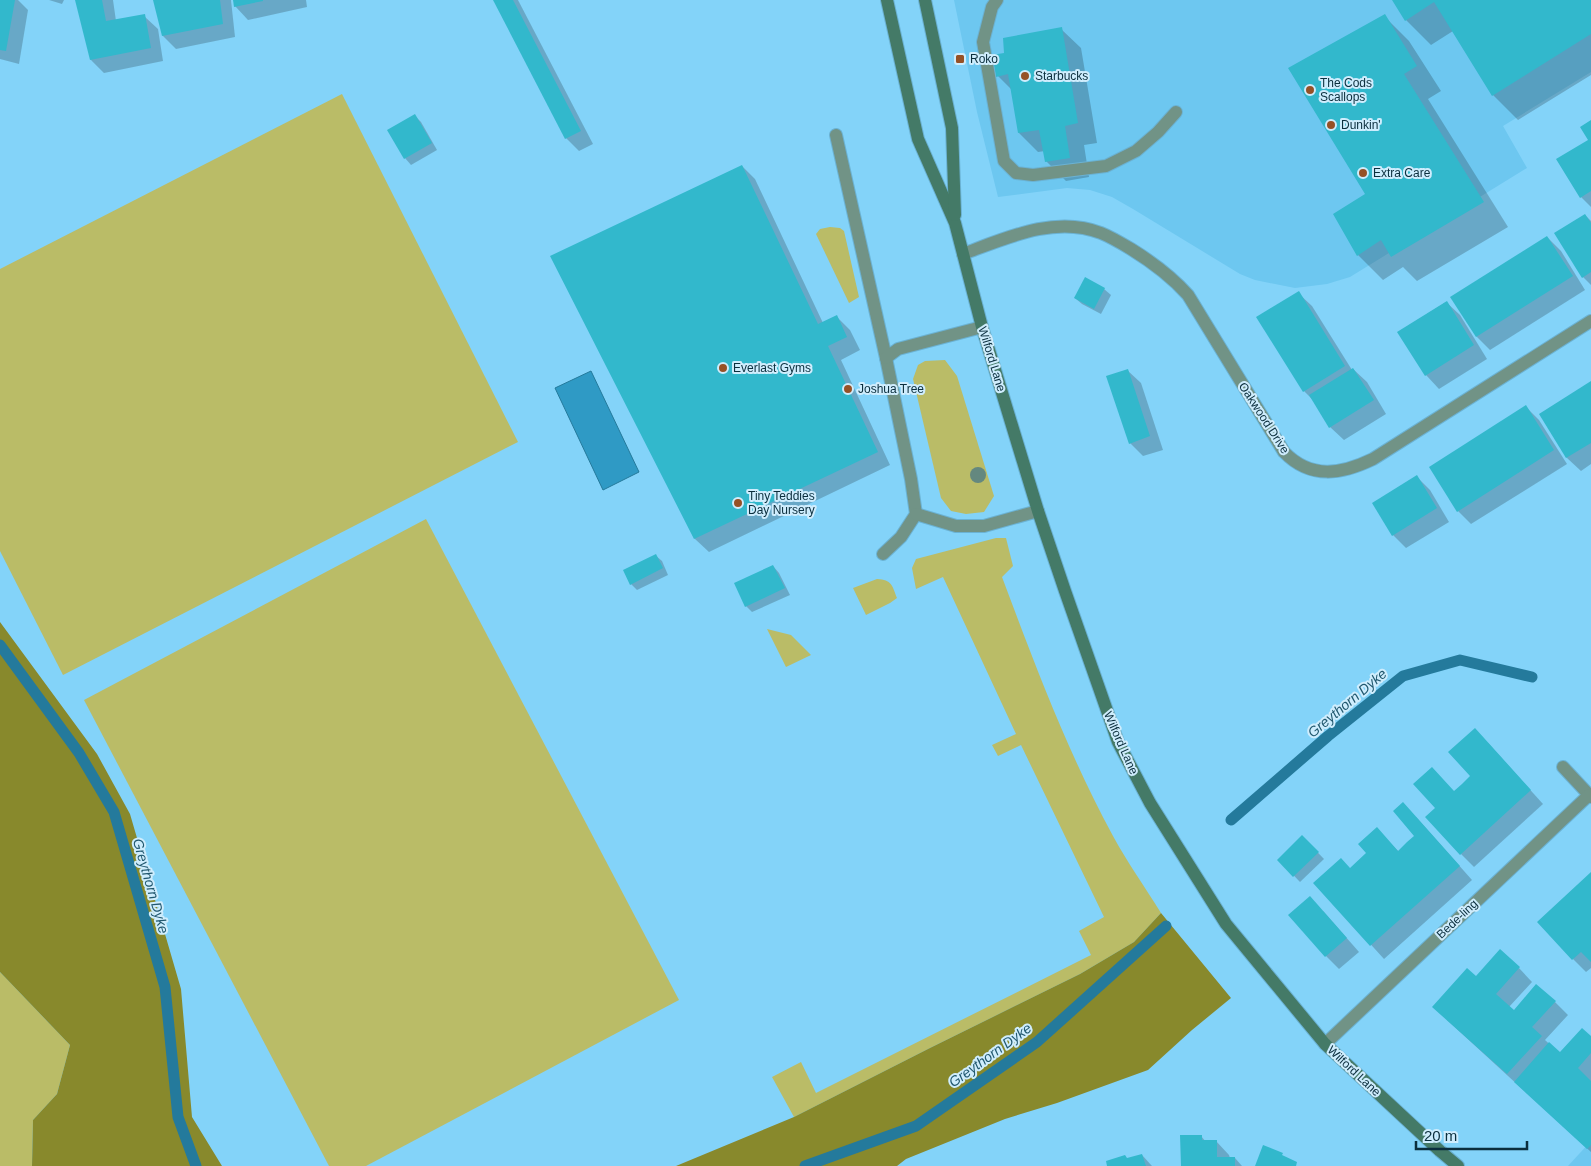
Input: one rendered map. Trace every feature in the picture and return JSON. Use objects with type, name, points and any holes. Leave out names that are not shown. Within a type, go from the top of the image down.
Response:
[{"type":"main road","name":"Wilford Lane","points":[[886,0],[918,139],[955,223],[982,326],[1038,510],[1118,742],[1150,803],[1226,924],[1325,1044],[1458,1166]]},
{"type":"main road","name":"Wilford Lane","points":[[925,0],[952,128],[955,223]]},
{"type":"street","points":[[997,0],[992,7],[983,42],[1004,161],[1016,173],[1033,175],[1106,166],[1136,150],[1158,132],[1176,112]]},
{"type":"street","points":[[836,136],[886,358],[916,514],[901,537],[883,554]]},
{"type":"street","name":"Oakwood Drive","points":[[963,254],[1021,234],[1045,228],[1065,226],[1085,228],[1100,233],[1138,253],[1176,282],[1188,295],[1284,452],[1302,466],[1316,471],[1337,472],[1373,459],[1591,321]]},
{"type":"street","points":[[886,358],[898,349],[982,326]]},
{"type":"street","points":[[916,514],[956,526],[984,526],[1038,510]]},
{"type":"street","name":"Bede-ling","points":[[1325,1044],[1590,796],[1564,767]]},
{"type":"shaded area","points":[[954,0],[1591,0],[1591,72],[1503,126],[1527,168],[1350,277],[1327,284],[1295,288],[1255,280],[1240,274],[1112,197],[1090,190],[1067,188],[998,197],[977,112]]},
{"type":"shaded area","points":[[342,94],[518,442],[63,675],[0,551],[0,269]]},
{"type":"shaded area","points":[[840,228],[844,231],[859,297],[849,303],[816,234],[820,229]]},
{"type":"shaded area","points":[[945,360],[957,376],[994,496],[984,512],[966,514],[951,511],[941,498],[913,379],[918,365],[925,361]]},
{"type":"shaded area","points":[[591,371],[639,472],[603,490],[555,388]]},
{"type":"shaded area","points":[[426,519],[679,1000],[366,1166],[329,1166],[84,700]]},
{"type":"shaded area","points":[[996,538],[1006,538],[1013,566],[1002,577],[1040,676],[1081,773],[1113,836],[1161,913],[1134,942],[1080,974],[794,1117],[772,1077],[801,1062],[816,1093],[1091,955],[1079,931],[1104,917],[1021,745],[998,756],[992,745],[1016,734],[943,577],[916,589],[912,568],[916,559]]},
{"type":"shaded area","points":[[877,579],[889,582],[897,598],[866,615],[853,588]]},
{"type":"shaded area","points":[[0,622],[97,754],[130,814],[181,989],[192,1117],[222,1166],[32,1166],[33,1120],[57,1094],[70,1045],[0,972]]},
{"type":"shaded area","points":[[767,629],[791,635],[811,655],[786,667]]},
{"type":"shaded area","points":[[1161,913],[1231,998],[1148,1070],[1057,1103],[1005,1119],[906,1159],[897,1166],[676,1166],[794,1117],[1080,974],[1134,942]]},
{"type":"shaded area","points":[[0,972],[70,1045],[57,1094],[33,1120],[32,1166],[0,1166]]},
{"type":"shaded area","points":[[1591,1141],[1591,1166],[1568,1166]]},
{"type":"building","points":[[0,0],[15,0],[6,51],[0,50]]},
{"type":"building","points":[[75,0],[102,0],[106,21],[145,14],[151,48],[90,60]]},
{"type":"building","points":[[153,0],[220,0],[223,24],[162,36]]},
{"type":"building","points":[[233,0],[263,0],[263,1],[234,7]]},
{"type":"building","points":[[493,0],[513,0],[581,131],[565,139]]},
{"type":"building","points":[[1392,0],[1591,0],[1591,34],[1492,96],[1434,2],[1405,21]]},
{"type":"building","points":[[1385,14],[1417,66],[1404,74],[1484,202],[1391,257],[1381,240],[1357,256],[1333,214],[1365,194],[1288,68]]},
{"type":"building","points":[[1062,27],[1078,123],[1065,126],[1070,158],[1045,162],[1039,130],[1018,133],[1008,74],[996,77],[992,55],[1004,53],[1003,38]]},
{"type":"building","points":[[415,114],[432,143],[404,159],[387,130]]},
{"type":"building","points":[[1591,120],[1591,191],[1580,198],[1556,159],[1588,140],[1580,127]]},
{"type":"building","name":"Everlast Gyms","points":[[742,165],[818,324],[837,315],[847,337],[828,346],[878,452],[694,539],[550,256]]},
{"type":"building","points":[[1585,214],[1591,223],[1591,272],[1582,278],[1554,233]]},
{"type":"building","points":[[1547,236],[1573,276],[1476,337],[1450,297]]},
{"type":"building","points":[[1085,277],[1105,288],[1094,309],[1074,298]]},
{"type":"building","points":[[1299,291],[1345,366],[1303,392],[1256,317]]},
{"type":"building","points":[[1447,301],[1474,345],[1425,376],[1397,332]]},
{"type":"building","points":[[1353,368],[1374,400],[1329,428],[1309,395]]},
{"type":"building","points":[[1128,369],[1150,436],[1129,444],[1106,376]]},
{"type":"building","points":[[1591,381],[1591,443],[1566,458],[1539,414]]},
{"type":"building","points":[[1526,405],[1554,450],[1457,512],[1429,467]]},
{"type":"building","points":[[1417,475],[1437,508],[1392,536],[1372,503]]},
{"type":"building","points":[[656,554],[663,568],[630,585],[623,570]]},
{"type":"building","points":[[773,565],[785,588],[745,607],[734,583]]},
{"type":"building","points":[[1475,728],[1531,790],[1460,855],[1425,817],[1435,808],[1413,784],[1432,767],[1454,791],[1462,784],[1470,776],[1448,752]]},
{"type":"building","points":[[1403,802],[1460,866],[1370,946],[1313,883],[1341,858],[1350,868],[1366,853],[1358,844],[1377,827],[1398,851],[1414,836],[1393,811]]},
{"type":"building","points":[[1302,835],[1319,852],[1293,877],[1277,860]]},
{"type":"building","points":[[1591,872],[1591,962],[1581,952],[1572,960],[1537,922]]},
{"type":"building","points":[[1310,896],[1347,938],[1325,957],[1288,915]]},
{"type":"building","points":[[1500,949],[1520,967],[1496,994],[1514,1010],[1536,984],[1556,1001],[1532,1027],[1542,1036],[1507,1074],[1432,1007],[1467,968],[1476,976]]},
{"type":"building","points":[[1582,1028],[1591,1036],[1591,1053],[1578,1068],[1591,1081],[1591,1145],[1587,1149],[1514,1082],[1549,1042],[1560,1052]]},
{"type":"building","points":[[1180,1135],[1202,1135],[1202,1140],[1217,1140],[1217,1157],[1235,1157],[1235,1166],[1181,1166]]},
{"type":"building","points":[[1263,1145],[1283,1153],[1282,1155],[1297,1162],[1296,1166],[1255,1166]]},
{"type":"building","points":[[1142,1154],[1146,1166],[1107,1166],[1106,1161],[1125,1155],[1127,1158]]},
{"type":"waterway","name":"Greythorn Dyke","points":[[0,645],[79,753],[114,812],[165,987],[178,1117],[196,1166]]},
{"type":"waterway","name":"Greythorn Dyke","points":[[1231,820],[1328,736],[1403,676],[1460,660],[1532,677]]},
{"type":"waterway","name":"Greythorn Dyke","points":[[805,1166],[916,1126],[1037,1042],[1166,926]]},
{"type":"place","name":"Roko","points":[[960,59]]},
{"type":"place","name":"Starbucks","points":[[1025,76]]},
{"type":"place","name":"The Cods Scallops","points":[[1310,90]]},
{"type":"place","name":"Dunkin'","points":[[1331,125]]},
{"type":"place","name":"Extra Care","points":[[1363,173]]},
{"type":"place","name":"Everlast Gyms","points":[[723,368]]},
{"type":"place","name":"Joshua Tree","points":[[848,389]]},
{"type":"place","name":"Tiny Teddies Day Nursery","points":[[738,503]]}]
